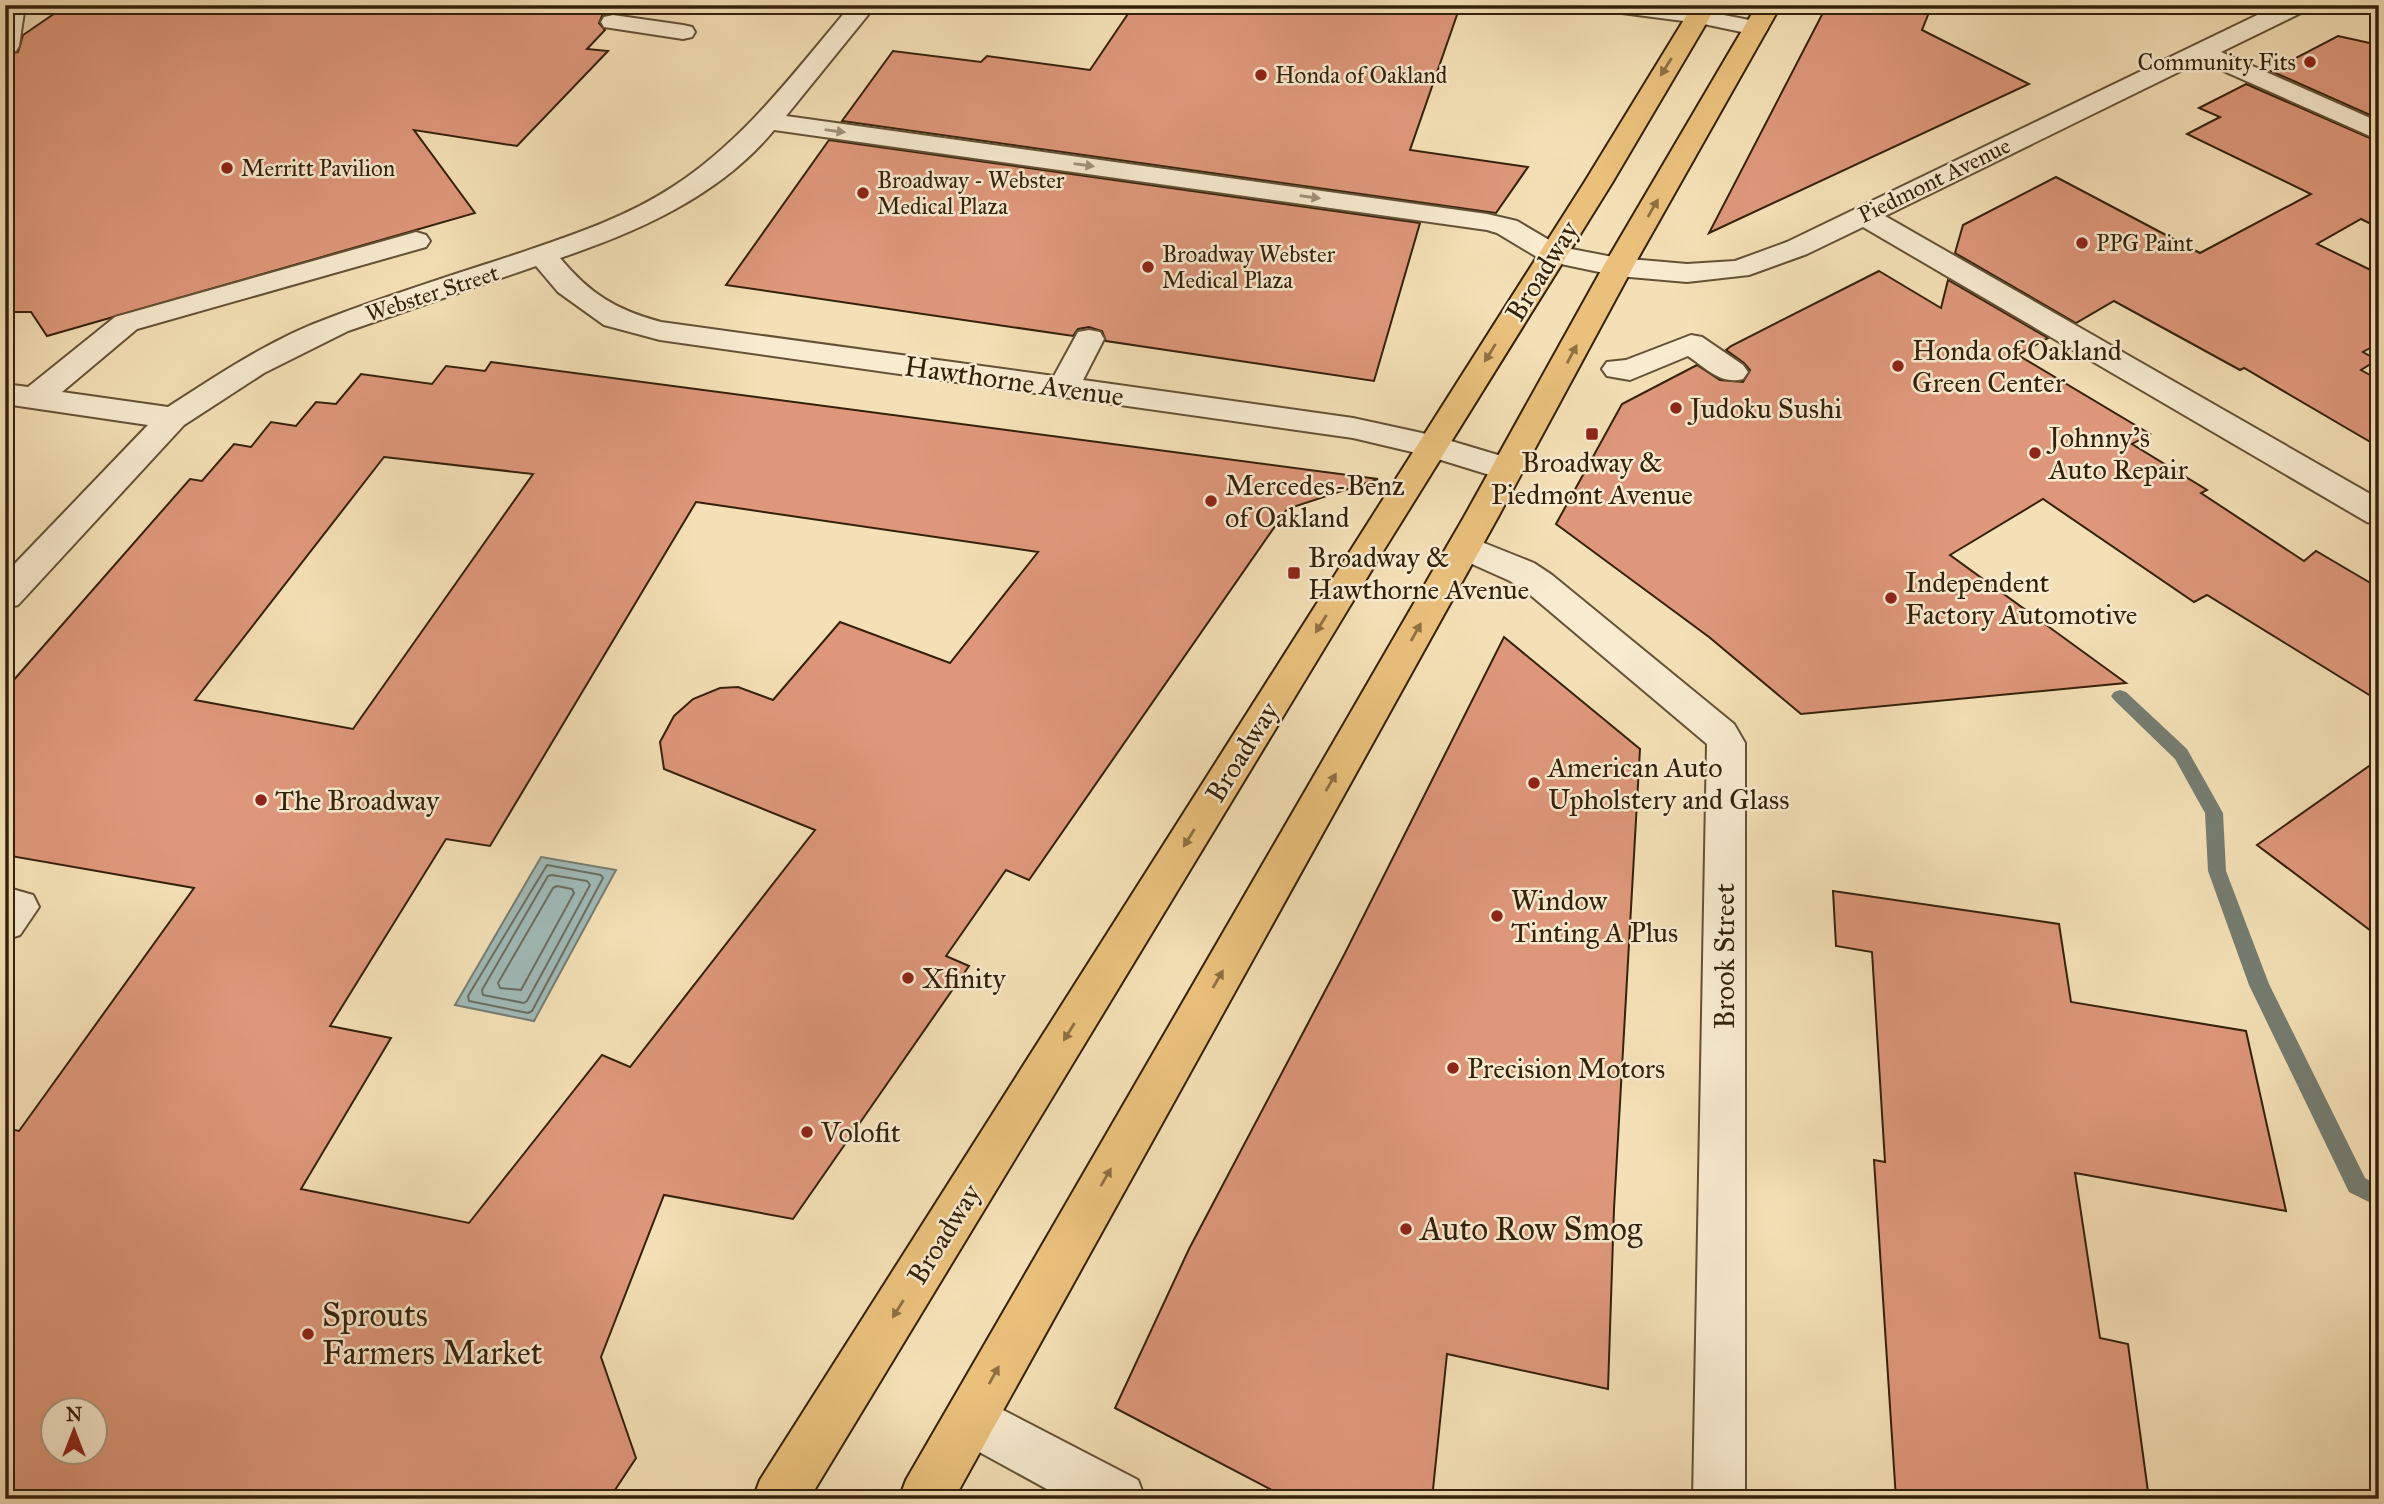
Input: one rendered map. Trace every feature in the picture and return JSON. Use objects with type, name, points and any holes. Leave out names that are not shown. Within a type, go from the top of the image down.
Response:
[{"type":"main road","name":"Broadway","points":[[779,1499],[1702,10]]},
{"type":"main road","points":[[925,1499],[1464,547],[1618,267],[1763,17]]},
{"type":"street","points":[[8,46],[13,5]]},
{"type":"street","name":"Webster Street","points":[[5,596],[173,418],[253,366],[337,324],[543,256],[641,216],[718,169],[767,121],[864,5]]},
{"type":"street","points":[[1614,5],[1763,17]]},
{"type":"street","name":"Piedmont Avenue","points":[[767,121],[1487,222],[1507,227],[1552,254],[1618,267],[1687,274],[1739,269],[1797,248],[2298,5]]},
{"type":"street","points":[[612,22],[683,32]]},
{"type":"street","points":[[2201,52],[2379,132]]},
{"type":"street","points":[[1864,216],[2379,514]]},
{"type":"street","points":[[20,396],[126,323],[416,241]]},
{"type":"street","name":"Hawthorne Avenue","points":[[543,256],[568,286],[615,319],[660,331],[1353,428],[1431,446],[1506,469]]},
{"type":"street","points":[[1064,387],[1088,339]]},
{"type":"street","points":[[1618,369],[1630,370],[1691,344],[1732,373]]},
{"type":"street","points":[[20,396],[173,418]]},
{"type":"street","name":"Brook Street","points":[[1464,547],[1522,572],[1540,584],[1721,734],[1726,743],[1719,1499]]},
{"type":"street","points":[[5,904],[18,907],[5,923]]},
{"type":"street","points":[[970,1419],[1119,1499]]},
{"type":"water","points":[[541,857],[616,870],[534,1021],[455,1005]]},
{"type":"building","name":"Merritt Pavilion","points":[[67,5],[629,5],[621,13],[602,16],[599,23],[605,30],[587,49],[608,51],[517,146],[414,130],[475,213],[47,336],[31,312],[5,312],[5,55],[18,52],[23,35]]},
{"type":"building","name":"Honda of Oakland","points":[[1134,5],[1426,5],[1459,9],[1410,150],[1528,167],[1496,213],[842,121],[893,51],[981,62],[987,56],[1090,70]]},
{"type":"building","points":[[1827,5],[1932,5],[1922,30],[2029,84],[1709,233]]},
{"type":"building","points":[[2338,36],[2379,45],[2379,119],[2271,71]]},
{"type":"building","points":[[2246,84],[2379,142],[2379,228],[2361,219],[2317,244],[2379,274],[2379,343],[2363,352],[2377,360],[2361,370],[2379,380],[2379,447],[2244,368],[2240,370],[2114,301],[2076,323],[1955,253],[1963,225],[2056,177],[2200,253],[2311,194],[2187,134],[2220,117],[2199,108]]},
{"type":"building","name":"Broadway Webster Medical Plaza","points":[[829,140],[1420,223],[1374,381],[1106,341],[1102,331],[1089,327],[1078,329],[1073,336],[726,285]]},
{"type":"building","points":[[1879,271],[1941,308],[1948,280],[2048,338],[2018,355],[2150,434],[2132,444],[2207,490],[2201,493],[2304,561],[2316,551],[2379,588],[2379,701],[2207,595],[2194,602],[2043,499],[1950,555],[2126,683],[1801,714],[1709,637],[1556,524],[1622,404],[1697,365],[1720,380],[1743,382],[1750,370],[1726,350]]},
{"type":"building","name":"The Broadway","points":[[491,362],[1378,479],[1287,509],[1029,880],[1006,870],[946,956],[969,966],[793,1219],[664,1195],[601,1357],[636,1458],[609,1499],[5,1499],[5,1128],[19,1131],[194,888],[5,855],[5,690],[190,479],[202,481],[234,444],[251,447],[271,422],[296,426],[316,402],[336,404],[361,374],[432,384],[446,366],[485,371]],"holes":[[[384,457],[533,474],[353,729],[195,700]],[[696,502],[1038,552],[950,663],[840,622],[773,700],[738,687],[720,688],[693,699],[674,716],[660,742],[664,769],[815,830],[630,1067],[602,1055],[469,1223],[301,1189],[391,1038],[330,1026],[446,839],[490,846]]]},
{"type":"building","points":[[1504,637],[1640,749],[1614,1209],[1608,1389],[1447,1354],[1432,1499],[1289,1499],[1115,1408],[1189,1249],[1344,955]]},
{"type":"building","points":[[2379,759],[2379,937],[2257,845]]},
{"type":"building","points":[[1833,891],[2059,924],[2071,1002],[2246,1031],[2286,1211],[2075,1173],[2100,1338],[2128,1344],[2149,1499],[1896,1499],[1874,1160],[1885,1162],[1872,952],[1836,946]]},
{"type":"waterway","points":[[2120,696],[2181,754],[2214,813],[2217,871],[2259,985],[2357,1185],[2379,1197]]},
{"type":"place","name":"Community Fits","points":[[2310,62]]},
{"type":"place","name":"Honda of Oakland","points":[[1261,75]]},
{"type":"place","name":"Merritt Pavilion","points":[[227,168]]},
{"type":"place","name":"Broadway - Webster Medical Plaza","points":[[863,193]]},
{"type":"place","name":"PPG Paint","points":[[2082,243]]},
{"type":"place","name":"Broadway Webster Medical Plaza","points":[[1148,267]]},
{"type":"place","name":"Honda of Oakland Green Center","points":[[1898,366]]},
{"type":"place","name":"Judoku Sushi","points":[[1676,408]]},
{"type":"place","name":"Broadway & Piedmont Avenue","points":[[1592,434]]},
{"type":"place","name":"Johnny's Auto Repair","points":[[2035,453]]},
{"type":"place","name":"Mercedes-Benz of Oakland","points":[[1211,501]]},
{"type":"place","name":"Broadway & Hawthorne Avenue","points":[[1294,573]]},
{"type":"place","name":"Independent Factory Automotive","points":[[1891,598]]},
{"type":"place","name":"American Auto Upholstery and Glass","points":[[1534,783]]},
{"type":"place","name":"The Broadway","points":[[261,800]]},
{"type":"place","name":"Window Tinting A Plus","points":[[1497,916]]},
{"type":"place","name":"Xfinity","points":[[908,978]]},
{"type":"place","name":"Precision Motors","points":[[1453,1068]]},
{"type":"place","name":"Volofit","points":[[807,1132]]},
{"type":"place","name":"Auto Row Smog","points":[[1406,1229]]},
{"type":"place","name":"Sprouts Farmers Market","points":[[308,1334]]}]
